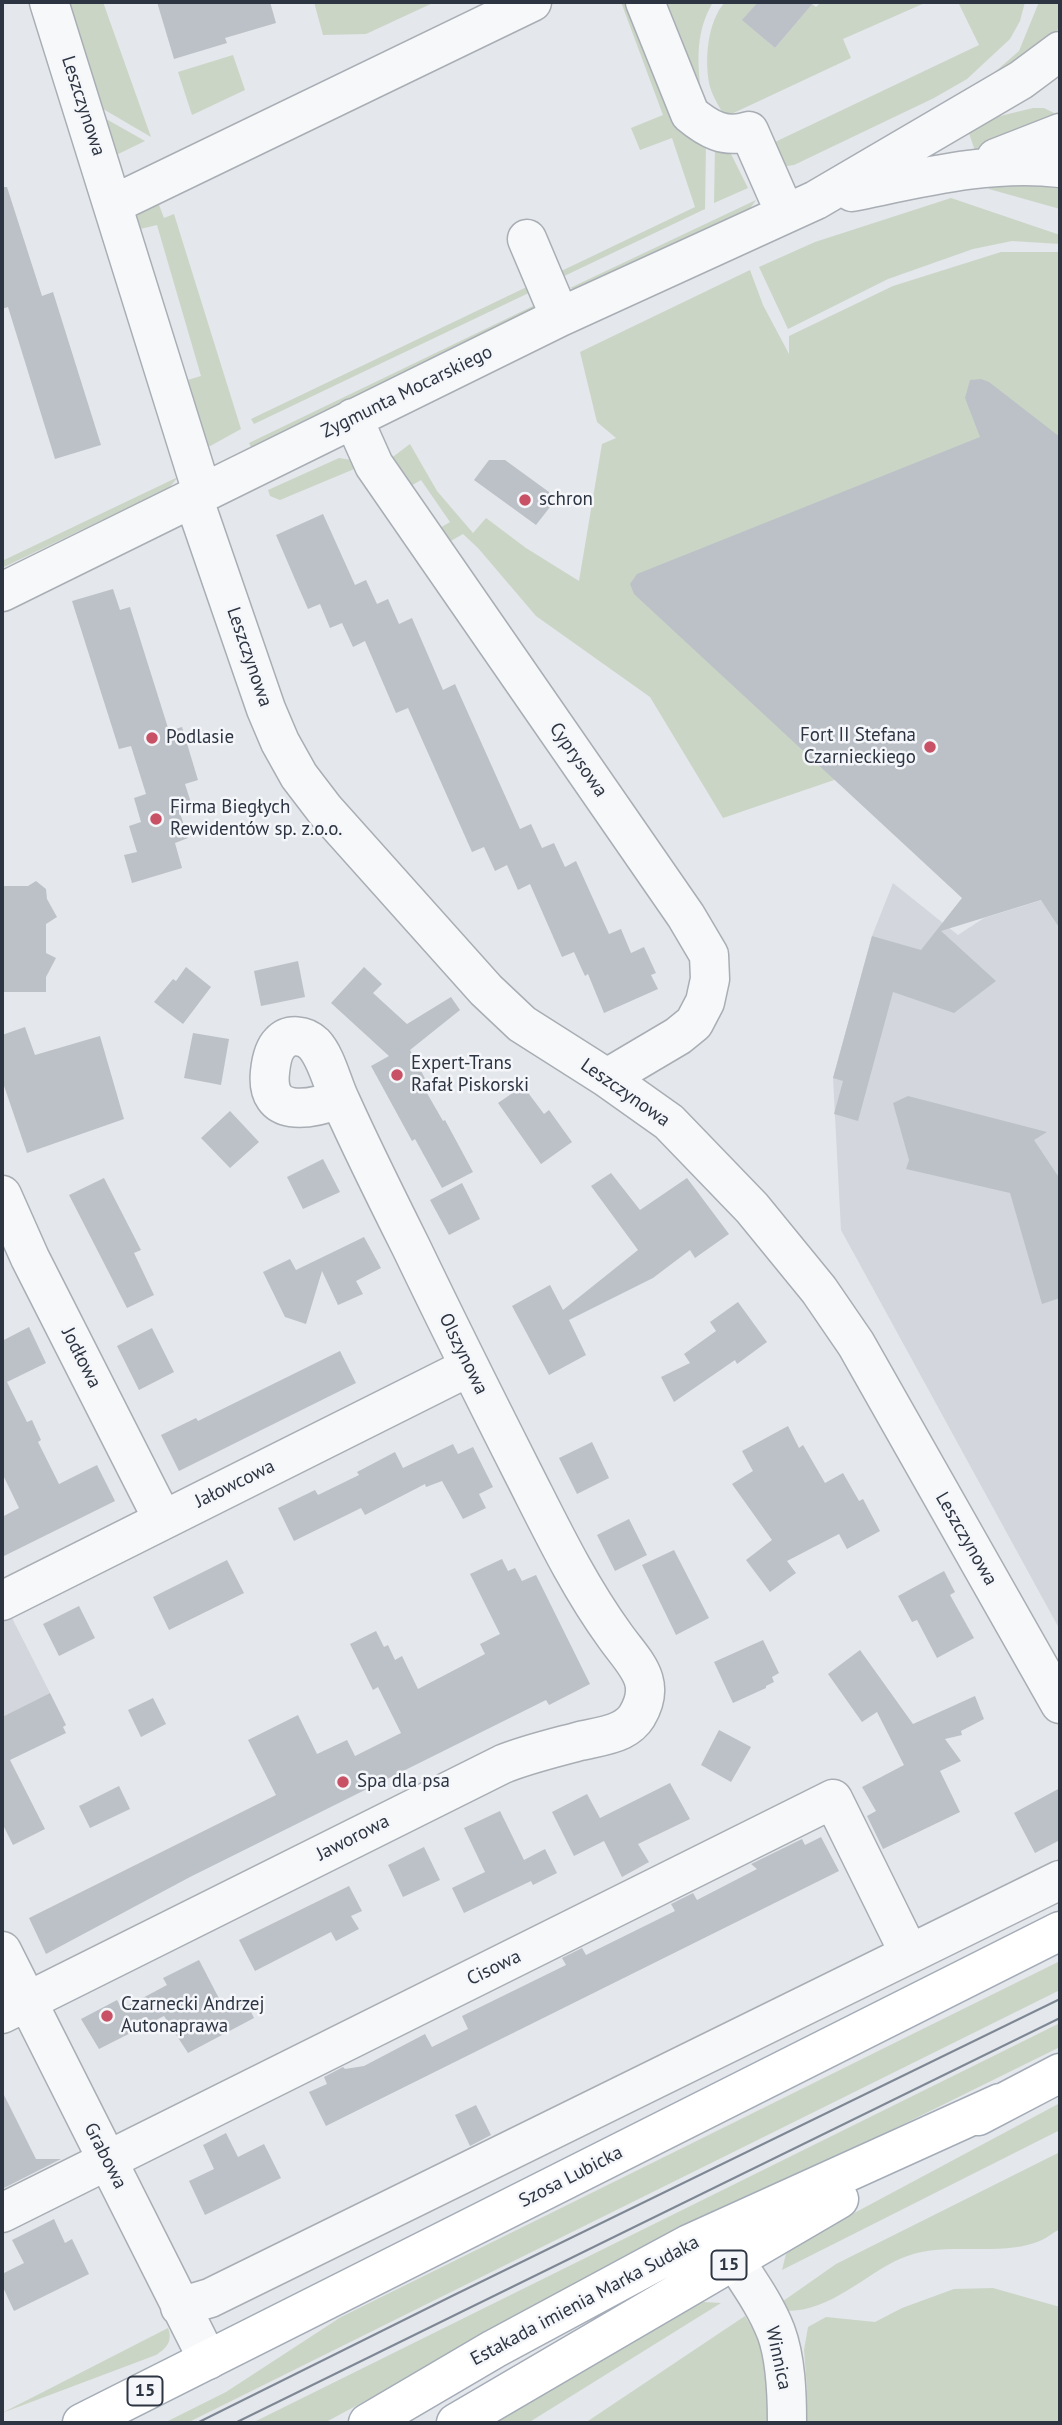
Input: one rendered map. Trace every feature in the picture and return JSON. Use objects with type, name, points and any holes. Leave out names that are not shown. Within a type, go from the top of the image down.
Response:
[{"type":"main road","name":"Szosa Lubicka","points":[[82,2423],[1060,1931]]},
{"type":"main road","name":"15","points":[[456,2423],[1000,2103],[1060,2073]]},
{"type":"main road","name":"Estakada imienia Marka Sudaka","points":[[368,2423],[494,2349],[690,2244],[1000,2103]]},
{"type":"street","name":"Leszczynowa","points":[[49,2],[114,204],[198,494],[266,709],[279,742],[299,776],[325,810],[486,990],[522,1024],[607,1078],[669,1122],[752,1208],[818,1290],[856,1344],[1060,1704]]},
{"type":"street","points":[[114,204],[532,2]]},
{"type":"street","points":[[645,2],[690,114],[704,126],[724,135],[749,131],[800,207]]},
{"type":"street","name":"Zygmunta Mocarskiego","points":[[2,592],[560,317],[800,207],[1031,74],[1060,51]]},
{"type":"street","name":"Zygmunta Mocarskiego","points":[[966,113],[1024,92],[1043,87],[1060,87]]},
{"type":"street","name":"Zygmunta Mocarskiego","points":[[958,171],[1060,134]]},
{"type":"street","name":"Zygmunta Mocarskiego","points":[[800,207],[958,171],[1004,166],[1060,168]]},
{"type":"street","points":[[527,239],[560,317]]},
{"type":"street","name":"Cyprysowa","points":[[353,418],[374,465],[686,916],[709,955],[710,979],[705,1002],[694,1023],[678,1036],[607,1078]]},
{"type":"street","name":"Olszynowa","points":[[339,1099],[319,1107],[304,1108],[280,1104],[273,1097],[270,1087],[270,1068],[274,1051],[281,1042],[288,1037],[307,1038],[315,1045],[469,1367],[594,1608],[620,1644]]},
{"type":"street","name":"Jodłowa","points":[[2,1195],[16,1265],[163,1520]]},
{"type":"street","name":"Jałowcowa","points":[[2,1601],[469,1367]]},
{"type":"street","name":"Jaworowa","points":[[14,2008],[503,1763],[621,1730],[636,1719],[644,1702],[646,1685],[640,1669],[620,1644]]},
{"type":"street","name":"Cisowa","points":[[2,2213],[833,1799],[909,1953]]},
{"type":"street","points":[[180,2307],[210,2298],[1060,1880]]},
{"type":"street","name":"Grabowa","points":[[2,1951],[14,2008],[107,2160],[208,2360]]},
{"type":"street","name":"Winnica","points":[[735,2261],[758,2296],[777,2335],[787,2403],[787,2423]]},
{"type":"shaded area","points":[[893,883],[958,935],[984,918],[1042,900],[1060,929],[1060,1630],[841,1230],[833,1078],[872,936]]},
{"type":"shaded area","points":[[11,1616],[50,1693],[2,1717],[2,1621]]},
{"type":"green space","points":[[65,2],[103,2],[151,137],[98,106]]},
{"type":"green space","points":[[314,2],[435,2],[366,34],[323,35]]},
{"type":"green space","points":[[621,2],[634,2],[706,143],[705,209],[558,279],[555,274],[695,207],[672,138],[640,150],[631,128],[663,115]]},
{"type":"green space","points":[[659,2],[713,2],[703,24],[699,46],[701,92]]},
{"type":"green space","points":[[725,2],[758,2],[743,20],[775,48],[812,4],[816,7],[821,2],[927,2],[843,39],[851,58],[725,117],[711,91],[707,66],[708,43],[714,20]]},
{"type":"green space","points":[[958,2],[1025,2],[1020,21],[1010,39],[967,79],[934,98],[794,165],[780,167],[773,150],[775,142],[979,45]]},
{"type":"green space","points":[[1039,2],[1060,2],[1060,27],[1030,60],[958,104],[1019,51]]},
{"type":"green space","points":[[233,55],[245,90],[192,115],[178,72]]},
{"type":"green space","points":[[1044,108],[1054,113],[1052,126],[975,151],[968,130],[996,117]]},
{"type":"green space","points":[[99,115],[145,141],[112,157]]},
{"type":"green space","points":[[715,147],[730,152],[748,188],[714,203]]},
{"type":"green space","points":[[985,182],[1060,182],[1060,209],[989,189]]},
{"type":"green space","points":[[156,197],[164,218],[174,214],[241,429],[203,450],[181,382],[201,376],[157,225],[136,230],[138,215],[143,207]]},
{"type":"green space","points":[[951,198],[1060,235],[1060,244],[1012,241],[973,249],[888,279],[788,329],[759,267],[815,242]]},
{"type":"green space","points":[[756,200],[749,210],[577,290],[570,288]]},
{"type":"green space","points":[[1001,252],[1060,252],[1060,858],[837,779],[723,818],[650,697],[536,616],[463,534],[442,546],[433,532],[450,522],[421,480],[404,490],[386,462],[410,444],[437,491],[473,533],[486,518],[526,548],[579,581],[602,444],[616,438],[597,422],[580,352],[750,270],[763,305],[789,354],[789,336],[893,286]]},
{"type":"green space","points":[[533,284],[535,290],[254,424],[251,419]]},
{"type":"green space","points":[[535,305],[528,316],[252,449],[249,443]]},
{"type":"green space","points":[[339,458],[352,460],[359,467],[280,500],[270,496],[268,490]]},
{"type":"green space","points":[[178,477],[169,488],[2,568],[2,561]]},
{"type":"green space","points":[[1060,1961],[1060,1990],[187,2423],[164,2423],[226,2392],[341,2317]]},
{"type":"green space","points":[[1060,2023],[1060,2047],[642,2253],[324,2423],[252,2423]]},
{"type":"green space","points":[[1060,2103],[1060,2130],[782,2270],[786,2254],[800,2242]]},
{"type":"green space","points":[[1060,2152],[1060,2229],[1044,2239],[1008,2248],[919,2253],[888,2265],[817,2306],[785,2311],[779,2304],[836,2264]]},
{"type":"green space","points":[[993,2288],[1060,2307],[1060,2423],[801,2423],[807,2389],[804,2350],[808,2327],[826,2317],[875,2322],[902,2308],[954,2289]]},
{"type":"green space","points":[[721,2303],[528,2423],[491,2423],[696,2304]]},
{"type":"green space","points":[[745,2316],[761,2343],[772,2423],[585,2423]]},
{"type":"green space","points":[[168,2328],[168,2344],[156,2355],[2,2413]]},
{"type":"building","points":[[157,2],[270,2],[276,23],[225,38],[227,43],[174,59]]},
{"type":"building","points":[[758,2],[814,2],[775,48],[742,20]]},
{"type":"building","points":[[2,187],[7,187],[42,296],[53,292],[101,445],[55,459],[8,307],[2,309]]},
{"type":"building","name":"Fort II Stefana Czarnieckiego","points":[[981,379],[989,382],[1060,437],[1060,929],[1041,900],[941,931],[996,981],[954,1013],[893,992],[858,1121],[834,1114],[843,1081],[833,1078],[872,936],[921,950],[962,898],[634,594],[630,584],[637,574],[980,437],[965,398],[970,380]]},
{"type":"building","name":"schron","points":[[489,460],[505,460],[549,492],[550,507],[536,525],[474,480]]},
{"type":"building","points":[[323,514],[355,585],[366,580],[377,604],[388,599],[399,624],[412,618],[443,690],[455,684],[520,829],[531,824],[542,848],[554,843],[565,867],[576,861],[609,934],[621,929],[631,953],[644,947],[656,973],[651,975],[658,989],[604,1013],[588,974],[585,976],[574,952],[562,957],[530,884],[518,890],[507,865],[495,871],[484,847],[472,852],[408,708],[396,713],[365,641],[353,647],[342,623],[330,628],[320,604],[308,609],[276,535]]},
{"type":"building","points":[[113,589],[120,610],[130,607],[169,731],[182,727],[198,780],[185,784],[193,809],[180,813],[188,838],[175,843],[182,868],[132,883],[124,855],[137,852],[129,826],[141,822],[134,798],[146,794],[131,746],[119,749],[72,601]]},
{"type":"building","points":[[36,881],[46,889],[47,899],[57,917],[46,924],[46,953],[56,958],[46,977],[46,992],[2,992],[2,886],[28,886]]},
{"type":"building","points":[[298,961],[305,997],[261,1006],[254,971]]},
{"type":"building","points":[[186,967],[211,987],[183,1024],[154,1002]]},
{"type":"building","points":[[364,967],[382,984],[373,993],[407,1024],[451,997],[460,1010],[410,1050],[431,1090],[429,1092],[424,1088],[473,1172],[442,1188],[415,1139],[412,1141],[371,1066],[389,1056],[331,1003]]},
{"type":"building","points":[[25,1027],[35,1055],[100,1036],[124,1119],[27,1153],[2,1080],[2,1035]]},
{"type":"building","points":[[193,1033],[229,1039],[221,1085],[184,1078]]},
{"type":"building","points":[[523,1086],[544,1114],[549,1110],[572,1142],[541,1164],[498,1103]]},
{"type":"building","points":[[908,1096],[1047,1132],[1034,1140],[1060,1179],[1060,1298],[1042,1304],[1010,1193],[906,1169],[909,1160],[893,1103]]},
{"type":"building","points":[[230,1111],[259,1142],[230,1168],[201,1138]]},
{"type":"building","points":[[323,1159],[340,1192],[303,1209],[287,1177]]},
{"type":"building","points":[[611,1173],[640,1210],[687,1178],[729,1234],[695,1258],[690,1250],[653,1278],[569,1320],[586,1355],[549,1375],[512,1306],[550,1285],[563,1310],[638,1250],[591,1186]]},
{"type":"building","points":[[104,1178],[141,1250],[134,1253],[154,1295],[127,1308],[69,1195]]},
{"type":"building","points":[[462,1183],[480,1219],[449,1235],[430,1200]]},
{"type":"building","points":[[364,1237],[381,1268],[356,1281],[363,1294],[338,1305],[322,1271],[306,1324],[285,1317],[263,1272],[290,1259],[296,1270]]},
{"type":"building","points":[[738,1302],[767,1342],[737,1364],[735,1360],[674,1402],[661,1377],[690,1363],[684,1354],[716,1331],[710,1322]]},
{"type":"building","points":[[29,1327],[46,1363],[7,1382],[27,1422],[32,1420],[41,1440],[38,1442],[59,1484],[97,1465],[115,1501],[2,1557],[2,1517],[19,1508],[2,1473],[2,1341]]},
{"type":"building","points":[[152,1328],[174,1372],[139,1390],[117,1346]]},
{"type":"building","points":[[340,1351],[356,1383],[179,1471],[161,1435],[196,1418],[198,1421]]},
{"type":"building","points":[[788,1426],[799,1448],[803,1445],[825,1483],[843,1473],[859,1501],[863,1499],[880,1531],[847,1549],[839,1534],[787,1561],[796,1573],[770,1592],[746,1560],[772,1540],[732,1484],[753,1471],[742,1451]]},
{"type":"building","points":[[592,1442],[609,1478],[577,1494],[559,1458]]},
{"type":"building","points":[[453,1444],[458,1454],[473,1447],[493,1487],[479,1494],[486,1508],[463,1519],[442,1481],[426,1487],[425,1484],[365,1515],[361,1508],[294,1541],[278,1508],[315,1490],[318,1495],[359,1475],[357,1472],[395,1452],[403,1468]]},
{"type":"building","points":[[629,1519],[647,1555],[615,1571],[597,1535]]},
{"type":"building","points":[[674,1550],[709,1618],[676,1635],[642,1565]]},
{"type":"building","points":[[502,1559],[508,1571],[515,1568],[522,1581],[536,1575],[590,1684],[549,1705],[546,1700],[190,1877],[46,1954],[29,1918],[276,1795],[248,1740],[298,1715],[317,1754],[347,1740],[355,1756],[401,1733],[378,1687],[373,1690],[350,1644],[376,1631],[384,1647],[388,1645],[395,1660],[402,1656],[418,1689],[485,1654],[480,1644],[500,1634],[470,1574]]},
{"type":"building","points":[[227,1560],[244,1593],[169,1630],[153,1597]]},
{"type":"building","points":[[944,1571],[955,1592],[950,1595],[974,1638],[937,1658],[917,1620],[912,1622],[898,1596]]},
{"type":"building","points":[[79,1606],[95,1638],[59,1656],[43,1624]]},
{"type":"building","points":[[763,1640],[779,1673],[772,1677],[774,1682],[766,1688],[733,1703],[714,1662]]},
{"type":"building","points":[[860,1650],[913,1724],[975,1696],[984,1719],[961,1731],[962,1735],[945,1739],[961,1761],[940,1771],[960,1812],[883,1849],[867,1816],[876,1811],[862,1787],[904,1765],[877,1712],[862,1722],[828,1674]]},
{"type":"building","points":[[50,1693],[66,1725],[63,1727],[66,1733],[10,1760],[45,1829],[13,1845],[2,1823],[2,1717]]},
{"type":"building","points":[[153,1698],[166,1724],[141,1737],[128,1710]]},
{"type":"building","points":[[719,1730],[751,1747],[731,1782],[701,1765]]},
{"type":"building","points":[[670,1783],[690,1819],[638,1844],[649,1862],[622,1877],[604,1841],[574,1856],[552,1812],[587,1794],[600,1818]]},
{"type":"building","points":[[119,1786],[130,1809],[90,1828],[79,1806]]},
{"type":"building","points":[[1060,1788],[1060,1840],[1035,1853],[1014,1813]]},
{"type":"building","points":[[500,1811],[524,1860],[545,1849],[557,1873],[533,1885],[531,1881],[464,1913],[452,1888],[485,1872],[464,1828]]},
{"type":"building","points":[[821,1837],[839,1871],[326,2126],[309,2092],[327,2084],[324,2077],[343,2067],[364,2066],[425,2034],[432,2047],[468,2029],[462,2016],[566,1965],[562,1958],[582,1948],[586,1955],[675,1911],[671,1904],[693,1893],[697,1900],[757,1869],[751,1864],[802,1839],[805,1845]]},
{"type":"building","points":[[424,1847],[440,1880],[403,1897],[388,1865]]},
{"type":"building","points":[[349,1886],[362,1911],[351,1916],[359,1929],[336,1941],[331,1932],[255,1971],[239,1940]]},
{"type":"building","points":[[199,1960],[224,2008],[244,1998],[254,2018],[188,2053],[164,2016],[99,2049],[81,2019],[117,2000],[122,2009],[167,1985],[163,1978]]},
{"type":"building","points":[[2,2091],[36,2159],[61,2159],[2,2189]]},
{"type":"building","points":[[476,2105],[491,2135],[470,2146],[455,2115]]},
{"type":"building","points":[[226,2133],[238,2157],[264,2144],[281,2178],[205,2215],[189,2181],[214,2169],[203,2145]]},
{"type":"building","points":[[54,2219],[65,2243],[72,2239],[89,2274],[14,2311],[2,2285],[2,2274],[24,2263],[12,2240]]},
{"type":"tram line","points":[[197,2423],[1060,1999]]},
{"type":"tram line","points":[[235,2423],[1060,2018]]},
{"type":"place","name":"schron","points":[[525,500]]},
{"type":"place","name":"Podlasie","points":[[152,738]]},
{"type":"place","name":"Fort II Stefana Czarnieckiego","points":[[930,747]]},
{"type":"place","name":"Firma Biegłych Rewidentów sp. z.o.o.","points":[[156,819]]},
{"type":"place","name":"Expert-Trans Rafał Piskorski","points":[[397,1075]]},
{"type":"place","name":"Spa dla psa","points":[[343,1782]]},
{"type":"place","name":"Czarnecki Andrzej Autonaprawa","points":[[107,2016]]}]
